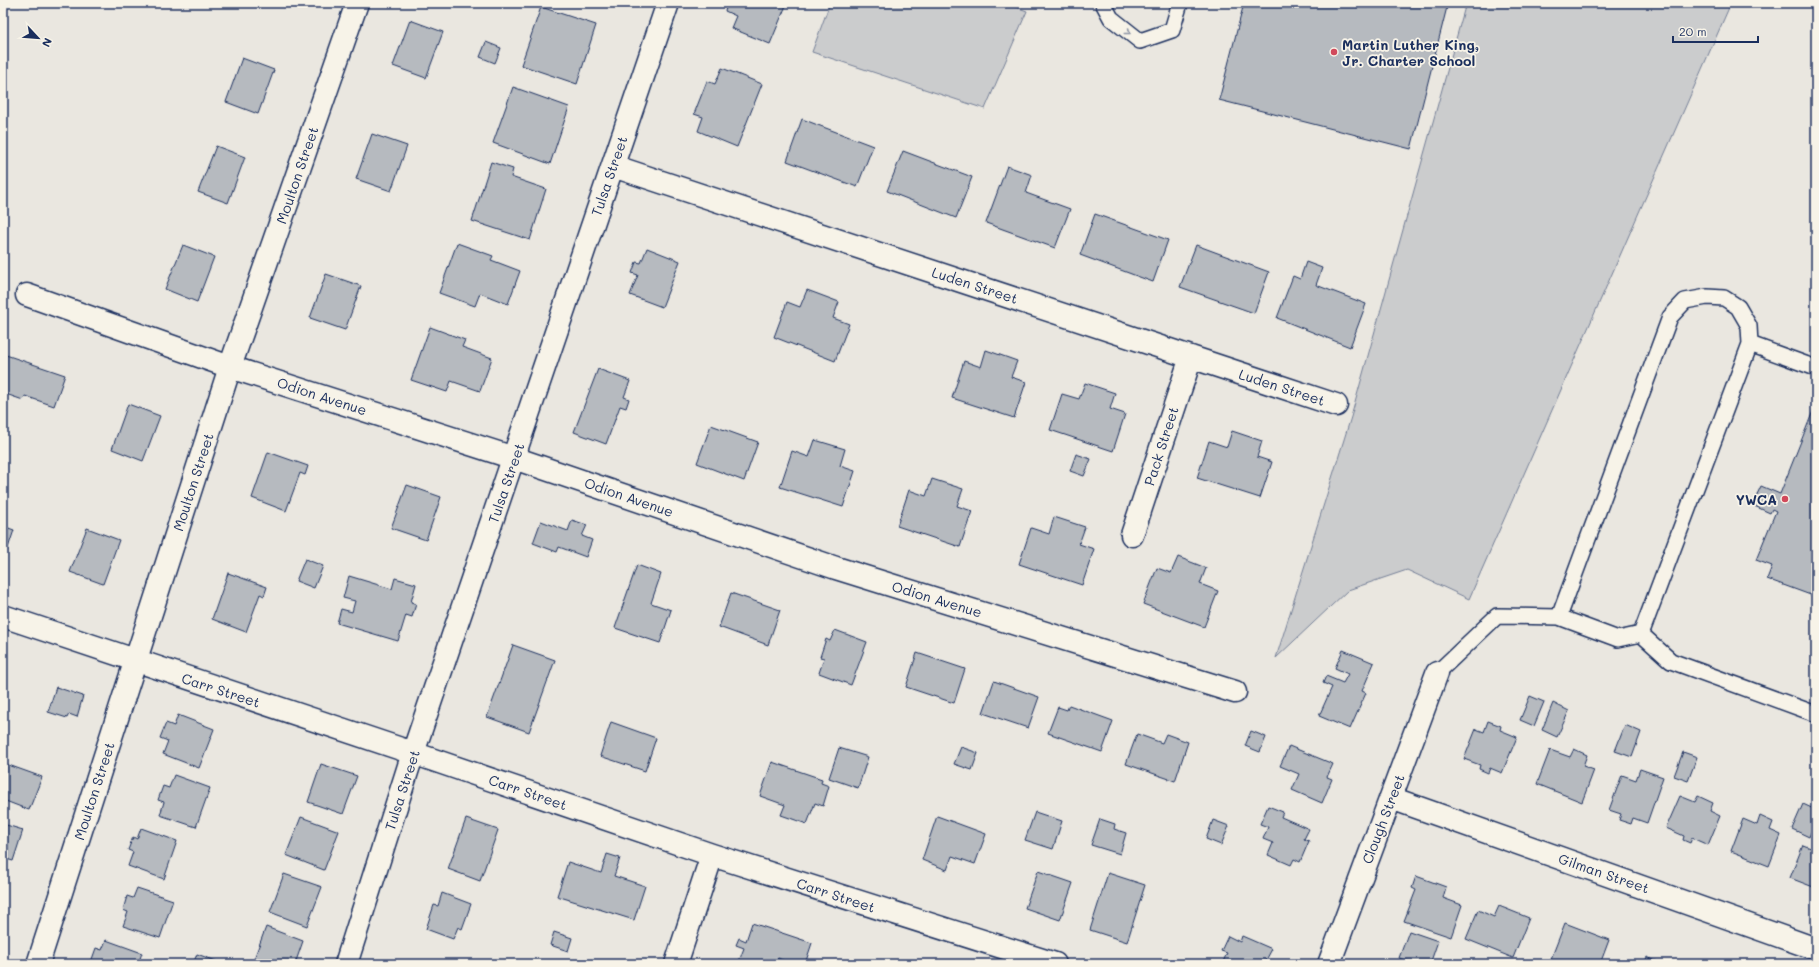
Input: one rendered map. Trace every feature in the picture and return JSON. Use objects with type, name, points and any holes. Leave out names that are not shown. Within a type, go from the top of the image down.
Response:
[{"type":"street","name":"Moulton Street","points":[[38,964],[230,367],[357,3]]},
{"type":"street","name":"Tulsa Street","points":[[346,964],[413,752],[668,3]]},
{"type":"street","name":"Luden Street","points":[[613,166],[1336,405]]},
{"type":"street","name":"Odion Avenue","points":[[27,295],[230,367],[514,458],[836,568],[1235,692]]},
{"type":"street","name":"Pack Street","points":[[1132,535],[1191,357]]},
{"type":"street","name":"Carr Street","points":[[3,616],[136,662],[413,752],[1002,957],[1055,964]]},
{"type":"street","name":"Clough Street","points":[[1329,964],[1437,673]]},
{"type":"street","name":"Gilman Street","points":[[1391,798],[1816,948]]},
{"type":"street","points":[[676,964],[712,855]]},
{"type":"lane","points":[[1103,3],[1111,18],[1140,41],[1172,30],[1180,3]]},
{"type":"lane","points":[[1559,617],[1670,317],[1685,301],[1707,297],[1724,298],[1738,307],[1749,326],[1750,344],[1641,634]]},
{"type":"lane","points":[[1750,344],[1816,368]]},
{"type":"lane","points":[[1437,673],[1497,616],[1559,617],[1618,639],[1641,634]]},
{"type":"lane","points":[[1641,634],[1671,661],[1816,714]]},
{"type":"shaded area","points":[[830,3],[1005,3],[1027,11],[985,109],[812,52]]},
{"type":"shaded area","points":[[1466,3],[1731,3],[1469,599],[1407,570],[1348,590],[1276,658],[1351,417]]},
{"type":"building","points":[[728,3],[787,3],[770,44],[731,28],[736,16],[725,11]]},
{"type":"building","name":"Martin Luther King, Jr. Charter School","points":[[1244,3],[1448,3],[1411,149],[1219,100]]},
{"type":"building","points":[[541,7],[596,25],[577,84],[521,65]]},
{"type":"building","points":[[410,20],[443,32],[426,78],[393,66]]},
{"type":"building","points":[[486,42],[501,48],[495,63],[480,57]]},
{"type":"building","points":[[242,58],[274,70],[258,114],[226,102]]},
{"type":"building","points":[[722,68],[762,84],[737,147],[698,131],[703,117],[694,114],[707,81],[715,84]]},
{"type":"building","points":[[513,87],[569,107],[550,164],[493,143]]},
{"type":"building","points":[[802,119],[873,146],[857,187],[787,161]]},
{"type":"building","points":[[372,134],[407,146],[391,191],[356,179]]},
{"type":"building","points":[[216,146],[245,157],[228,203],[198,192]]},
{"type":"building","points":[[903,151],[972,177],[956,218],[887,191]]},
{"type":"building","points":[[491,162],[513,169],[511,177],[546,189],[530,240],[472,221]]},
{"type":"building","points":[[1007,166],[1032,175],[1026,193],[1070,209],[1055,248],[986,223]]},
{"type":"building","points":[[1095,214],[1168,240],[1153,282],[1080,255]]},
{"type":"building","points":[[457,243],[493,256],[491,260],[520,271],[508,304],[480,293],[475,306],[439,293]]},
{"type":"building","points":[[183,245],[214,257],[197,302],[165,289]]},
{"type":"building","points":[[1196,245],[1269,272],[1254,313],[1180,287]]},
{"type":"building","points":[[647,248],[680,261],[662,307],[630,295],[638,275],[632,273],[636,262],[641,263]]},
{"type":"building","points":[[1306,262],[1322,268],[1316,285],[1366,304],[1350,347],[1277,318],[1293,276],[1300,279]]},
{"type":"building","points":[[326,274],[361,286],[345,330],[310,318]]},
{"type":"building","points":[[807,290],[839,302],[833,318],[849,324],[835,361],[774,337],[787,302],[800,307]]},
{"type":"building","points":[[430,327],[465,340],[462,347],[492,358],[480,391],[451,381],[447,392],[411,380]]},
{"type":"building","points":[[986,350],[1017,361],[1011,377],[1026,382],[1014,418],[952,398],[964,361],[981,367]]},
{"type":"building","points":[[3,354],[65,375],[54,406],[25,396],[23,400],[3,393]]},
{"type":"building","points":[[598,369],[630,381],[624,397],[629,399],[626,408],[620,406],[606,444],[574,432]]},
{"type":"building","points":[[1085,383],[1115,393],[1110,409],[1125,414],[1113,451],[1050,430],[1062,394],[1079,399]]},
{"type":"building","points":[[128,404],[160,416],[143,461],[112,449]]},
{"type":"building","name":"YWCA","points":[[1815,406],[1816,597],[1767,579],[1772,566],[1756,560],[1776,511],[1772,509],[1770,513],[1752,505],[1761,486],[1780,494]]},
{"type":"building","points":[[711,425],[758,442],[744,481],[697,463]]},
{"type":"building","points":[[1232,431],[1262,441],[1257,457],[1272,462],[1260,498],[1197,478],[1209,441],[1227,447]]},
{"type":"building","points":[[815,440],[845,449],[840,466],[855,471],[843,507],[780,487],[792,451],[809,457]]},
{"type":"building","points":[[268,452],[308,466],[305,475],[300,473],[286,511],[252,498]]},
{"type":"building","points":[[1076,454],[1091,459],[1084,476],[1070,471]]},
{"type":"building","points":[[932,479],[963,489],[957,506],[972,511],[960,547],[897,526],[909,490],[926,496]]},
{"type":"building","points":[[407,485],[441,497],[426,540],[391,528]]},
{"type":"building","points":[[1054,517],[1085,527],[1079,544],[1094,549],[1082,585],[1019,564],[1031,528],[1049,534]]},
{"type":"building","points":[[572,520],[587,525],[582,536],[592,540],[586,557],[559,547],[557,552],[533,543],[541,521],[568,531]]},
{"type":"building","points":[[3,526],[14,530],[4,560],[3,560]]},
{"type":"building","points":[[87,528],[119,540],[103,584],[70,572]]},
{"type":"building","points":[[1178,557],[1206,568],[1200,584],[1218,591],[1204,627],[1143,604],[1157,568],[1171,573]]},
{"type":"building","points":[[305,559],[323,566],[314,588],[296,581]]},
{"type":"building","points":[[637,565],[661,574],[651,603],[671,610],[660,643],[615,628]]},
{"type":"building","points":[[228,573],[267,587],[264,596],[260,594],[246,632],[212,619]]},
{"type":"building","points":[[349,576],[392,589],[395,578],[416,584],[411,602],[416,604],[412,617],[406,615],[398,641],[337,623],[341,609],[352,612],[355,601],[343,598]]},
{"type":"building","points":[[731,593],[780,610],[768,645],[719,627]]},
{"type":"building","points":[[835,630],[867,642],[851,685],[819,673],[824,658],[820,657],[826,639],[830,641]]},
{"type":"building","points":[[513,645],[555,660],[529,732],[487,717]]},
{"type":"building","points":[[1343,650],[1374,663],[1362,691],[1366,693],[1350,729],[1319,716],[1332,687],[1323,683],[1326,676],[1343,683],[1348,674],[1335,668]]},
{"type":"building","points":[[917,653],[965,669],[954,703],[906,687]]},
{"type":"building","points":[[994,681],[1039,697],[1028,728],[983,713]]},
{"type":"building","points":[[56,687],[83,696],[77,717],[69,714],[67,718],[48,712]]},
{"type":"building","points":[[1530,696],[1544,702],[1534,726],[1520,720]]},
{"type":"building","points":[[1553,703],[1569,711],[1557,737],[1542,730]]},
{"type":"building","points":[[1069,705],[1113,721],[1102,752],[1048,733],[1058,707],[1067,710]]},
{"type":"building","points":[[178,715],[214,729],[199,768],[163,754],[168,741],[160,738],[166,723],[174,726]]},
{"type":"building","points":[[1488,721],[1501,726],[1500,730],[1517,737],[1502,773],[1490,768],[1488,773],[1479,769],[1480,765],[1464,759],[1476,729],[1484,732]]},
{"type":"building","points":[[611,722],[656,738],[645,771],[600,756]]},
{"type":"building","points":[[1625,725],[1641,732],[1632,757],[1615,751]]},
{"type":"building","points":[[1251,731],[1266,737],[1260,752],[1245,746]]},
{"type":"building","points":[[1137,734],[1162,743],[1166,734],[1188,742],[1175,781],[1126,764]]},
{"type":"building","points":[[1289,746],[1333,764],[1327,777],[1332,779],[1322,803],[1292,790],[1299,774],[1280,766]]},
{"type":"building","points":[[961,747],[978,753],[972,770],[954,764]]},
{"type":"building","points":[[839,748],[868,757],[858,788],[829,778]]},
{"type":"building","points":[[1574,749],[1587,755],[1583,766],[1594,770],[1582,802],[1537,784],[1550,750],[1570,757]]},
{"type":"building","points":[[1683,752],[1697,757],[1688,781],[1674,776]]},
{"type":"building","points":[[772,762],[822,779],[821,783],[829,786],[823,806],[815,803],[807,824],[781,815],[785,805],[760,796]]},
{"type":"building","points":[[3,763],[42,777],[29,810],[3,800]]},
{"type":"building","points":[[321,764],[357,776],[343,814],[308,802]]},
{"type":"building","points":[[1640,769],[1663,777],[1647,823],[1633,818],[1631,824],[1619,820],[1621,814],[1609,810],[1622,775],[1636,780]]},
{"type":"building","points":[[174,775],[210,788],[196,827],[160,815],[164,802],[158,800],[163,786],[169,788]]},
{"type":"building","points":[[1680,796],[1695,802],[1698,796],[1713,803],[1710,811],[1720,816],[1708,845],[1692,838],[1690,843],[1683,840],[1684,836],[1666,828]]},
{"type":"building","points":[[1803,804],[1816,810],[1816,820],[1809,837],[1792,829]]},
{"type":"building","points":[[1268,806],[1283,812],[1281,817],[1309,829],[1304,839],[1309,841],[1300,862],[1294,859],[1291,865],[1268,855],[1273,843],[1263,839],[1268,827],[1260,824]]},
{"type":"building","points":[[1035,812],[1062,821],[1053,849],[1025,840]]},
{"type":"building","points":[[937,816],[986,834],[975,864],[952,856],[947,870],[922,860]]},
{"type":"building","points":[[1760,816],[1773,822],[1770,830],[1781,835],[1769,866],[1731,851],[1743,819],[1757,825]]},
{"type":"building","points":[[301,817],[339,831],[324,870],[286,855]]},
{"type":"building","points":[[466,819],[498,830],[480,881],[448,869]]},
{"type":"building","points":[[1100,819],[1115,824],[1114,829],[1126,833],[1120,854],[1091,845]]},
{"type":"building","points":[[1213,820],[1229,826],[1221,845],[1206,839]]},
{"type":"building","points":[[3,824],[23,830],[13,861],[3,858]]},
{"type":"building","points":[[141,828],[177,841],[164,879],[128,866],[133,852],[128,850],[133,837],[137,839]]},
{"type":"building","points":[[1803,845],[1816,850],[1816,888],[1790,878]]},
{"type":"building","points":[[607,854],[620,858],[614,876],[645,886],[634,920],[557,896],[568,862],[601,873]]},
{"type":"building","points":[[1038,871],[1073,883],[1060,920],[1025,908]]},
{"type":"building","points":[[1108,873],[1145,885],[1127,942],[1090,930]]},
{"type":"building","points":[[284,874],[322,887],[307,926],[270,912]]},
{"type":"building","points":[[1416,876],[1446,887],[1443,898],[1462,905],[1451,937],[1404,921],[1416,890],[1412,888]]},
{"type":"building","points":[[137,888],[173,900],[160,938],[123,926],[128,912],[123,910],[127,896],[133,898]]},
{"type":"building","points":[[442,893],[471,904],[462,929],[458,927],[453,939],[426,929],[434,905],[438,906]]},
{"type":"building","points":[[1499,906],[1529,918],[1513,958],[1466,939],[1478,910],[1494,917]]},
{"type":"building","points":[[752,923],[812,943],[805,964],[786,964],[787,962],[778,958],[776,964],[738,964],[744,948],[736,945],[739,938],[746,941]]},
{"type":"building","points":[[1565,923],[1609,940],[1600,964],[1576,964],[1567,961],[1566,964],[1549,964]]},
{"type":"building","points":[[266,927],[303,941],[295,964],[252,964]]},
{"type":"building","points":[[1409,931],[1438,941],[1430,964],[1416,964],[1399,958]]},
{"type":"building","points":[[554,932],[572,938],[568,951],[550,945]]},
{"type":"building","points":[[1228,936],[1240,942],[1242,936],[1272,949],[1265,962],[1270,964],[1222,964],[1227,953],[1221,951]]},
{"type":"building","points":[[106,940],[142,953],[138,964],[97,964],[91,962],[96,948],[102,950]]},
{"type":"building","points":[[197,954],[216,961],[215,964],[193,964]]},
{"type":"building","points":[[1647,957],[1663,964],[1644,964]]},
{"type":"place","name":"Martin Luther King, Jr. Charter School","points":[[1334,52]]},
{"type":"place","name":"YWCA","points":[[1785,499]]}]
